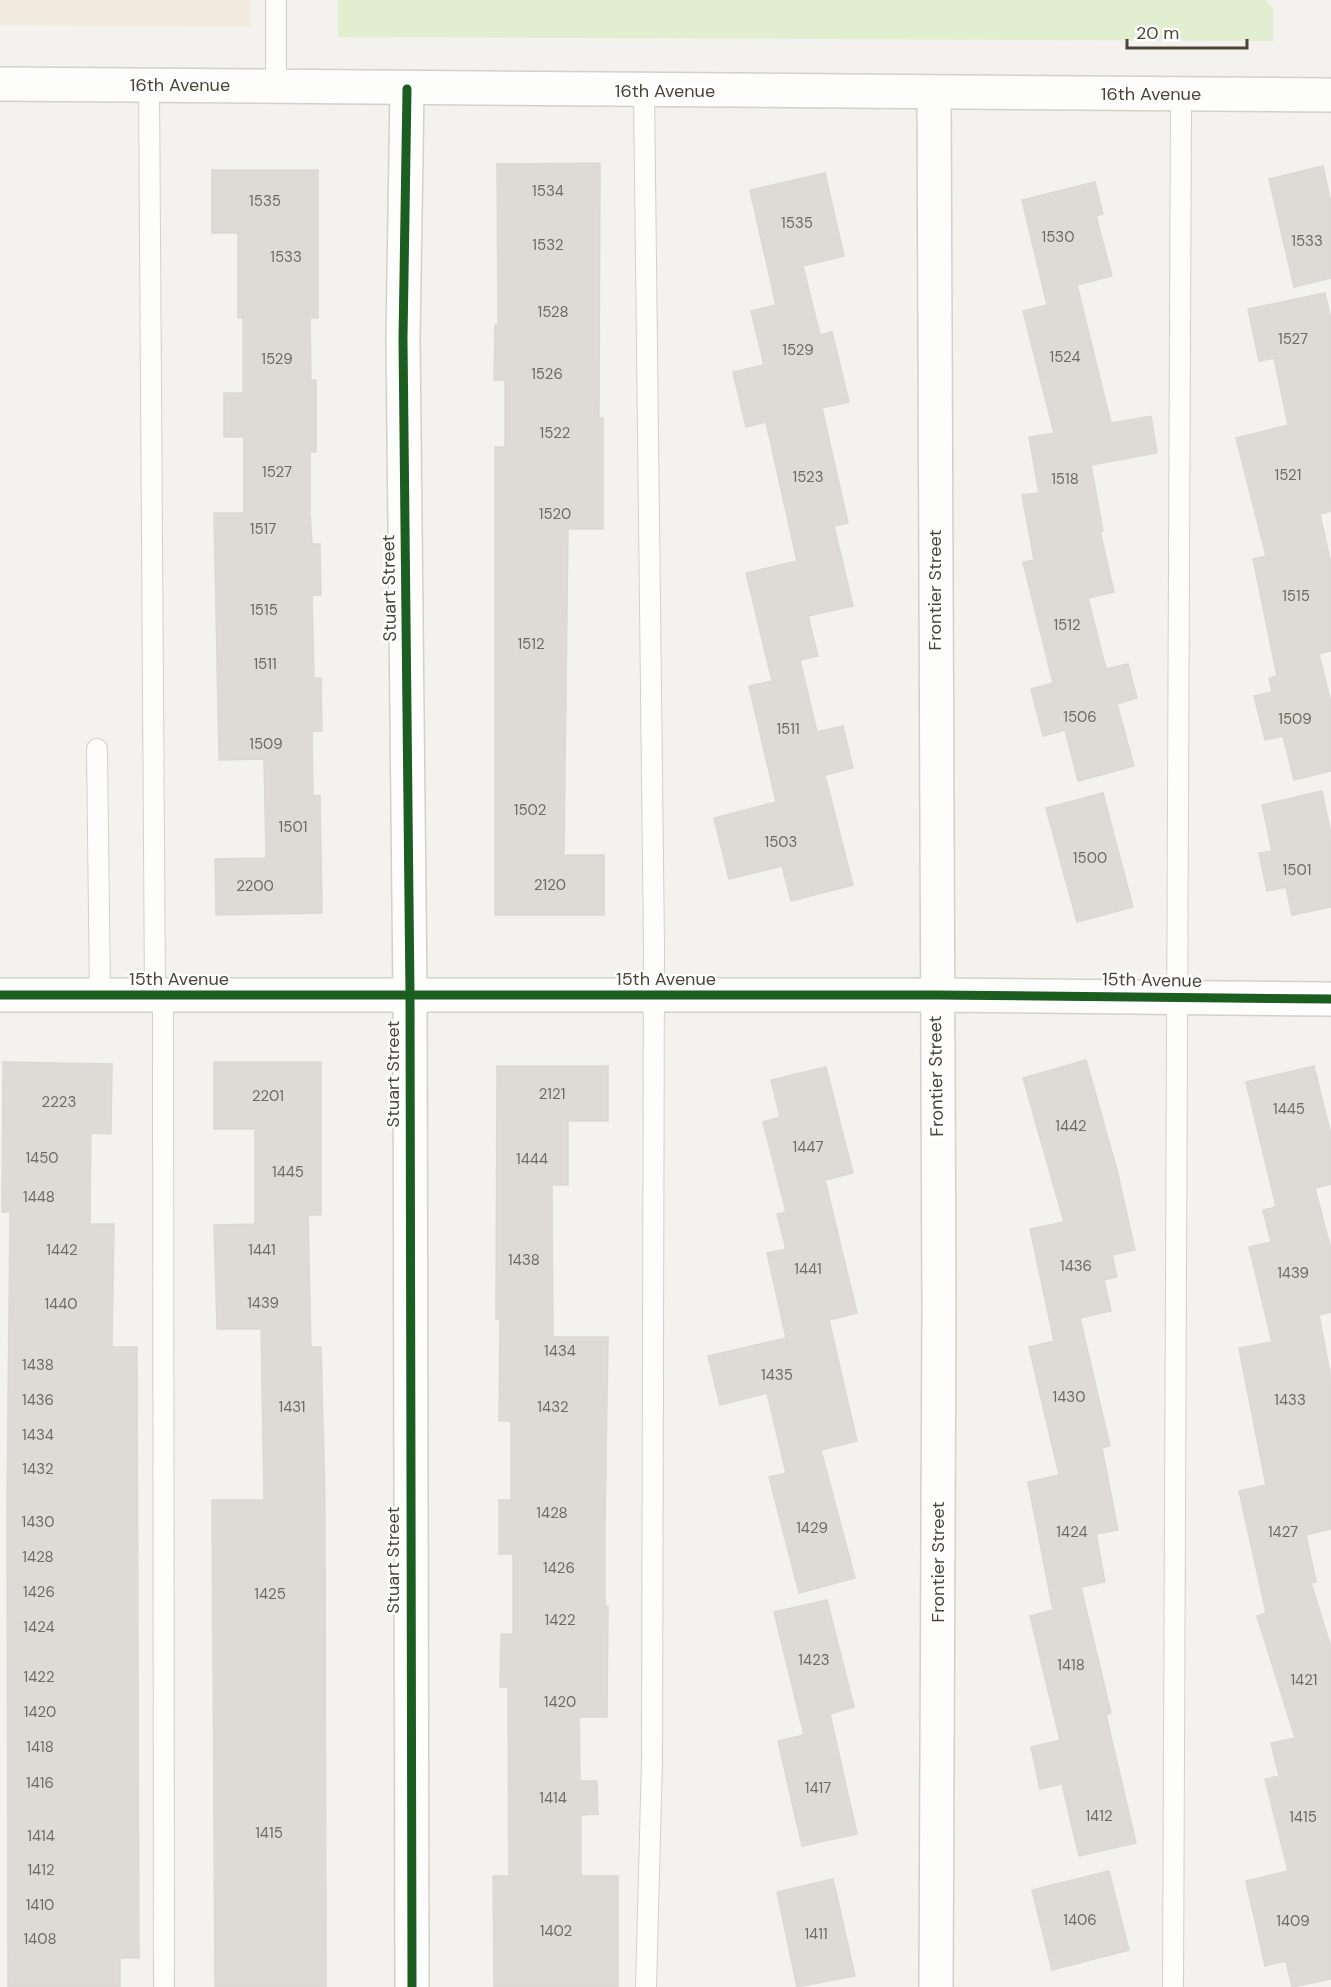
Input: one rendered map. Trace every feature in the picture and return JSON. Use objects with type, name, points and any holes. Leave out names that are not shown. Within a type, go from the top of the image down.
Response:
[{"type":"street","name":"16th Avenue","points":[[0,84],[1331,95]]},
{"type":"street","name":"Stuart Street","points":[[407,89],[403,339],[410,994],[412,1987]]},
{"type":"street","name":"Frontier Street","points":[[934,93],[939,1306],[936,1987]]},
{"type":"street","name":"15th Avenue","points":[[0,995],[936,995],[1331,999]]},
{"type":"lane","points":[[276,0],[276,86]]},
{"type":"lane","points":[[149,85],[159,995],[164,1987]]},
{"type":"lane","points":[[644,91],[654,995],[652,1759],[646,1987]]},
{"type":"lane","points":[[1173,1987],[1181,94]]},
{"type":"lane","points":[[97,749],[96,830],[100,995]]},
{"type":"shaded area","points":[[0,0],[251,0],[251,27],[0,25]]},
{"type":"green space","points":[[338,0],[1265,0],[1273,9],[1273,41],[338,37]]},
{"type":"building","points":[[600,163],[599,418],[603,418],[603,529],[568,529],[564,855],[604,855],[604,915],[495,915],[495,447],[505,447],[505,380],[494,380],[495,325],[498,325],[497,164]]},
{"type":"building","points":[[1323,166],[1331,204],[1331,278],[1294,287],[1269,179]]},
{"type":"building","points":[[212,170],[318,170],[318,318],[310,318],[311,380],[316,380],[316,452],[310,452],[310,513],[312,544],[320,544],[321,595],[312,595],[314,678],[321,678],[322,731],[312,731],[313,796],[320,795],[322,913],[216,915],[215,859],[266,858],[264,759],[219,760],[214,513],[244,513],[244,437],[224,437],[224,393],[243,393],[243,318],[238,318],[238,233],[212,233]]},
{"type":"building","points":[[825,173],[844,256],[803,266],[820,335],[832,332],[849,402],[822,408],[848,523],[834,526],[853,606],[808,616],[818,656],[800,660],[817,732],[843,726],[853,768],[825,775],[853,885],[791,901],[782,866],[729,879],[714,818],[776,802],[749,686],[772,681],[746,573],[797,561],[766,422],[746,427],[733,372],[764,365],[751,311],[776,305],[750,190]]},
{"type":"building","points":[[1095,182],[1103,214],[1096,216],[1112,276],[1077,285],[1111,423],[1151,416],[1157,453],[1091,465],[1103,531],[1100,531],[1114,592],[1088,598],[1106,669],[1128,664],[1137,698],[1117,704],[1134,766],[1078,781],[1065,730],[1043,736],[1031,689],[1053,683],[1023,562],[1034,560],[1022,495],[1039,493],[1029,437],[1054,433],[1023,311],[1047,305],[1022,200]]},
{"type":"building","points":[[1325,293],[1331,320],[1331,511],[1320,514],[1331,564],[1331,651],[1319,654],[1331,703],[1331,771],[1294,780],[1283,736],[1265,740],[1254,696],[1272,692],[1269,678],[1277,676],[1253,559],[1266,556],[1236,438],[1288,425],[1274,358],[1259,361],[1248,309]]},
{"type":"building","points":[[1322,791],[1331,834],[1331,907],[1292,915],[1286,887],[1267,891],[1259,853],[1272,851],[1262,805]]},
{"type":"building","points":[[1103,793],[1133,907],[1077,922],[1046,808]]},
{"type":"building","points":[[1086,1060],[1117,1170],[1135,1250],[1112,1255],[1117,1277],[1104,1280],[1111,1311],[1080,1318],[1110,1446],[1102,1448],[1118,1530],[1096,1534],[1105,1582],[1081,1587],[1111,1713],[1106,1715],[1136,1843],[1079,1856],[1062,1784],[1040,1789],[1031,1747],[1060,1740],[1030,1616],[1053,1610],[1028,1482],[1059,1475],[1029,1347],[1054,1341],[1030,1229],[1064,1222],[1023,1078]]},
{"type":"building","points":[[3,1062],[112,1064],[111,1134],[91,1133],[90,1224],[114,1224],[112,1347],[137,1347],[139,1958],[120,1958],[120,1987],[8,1987],[7,1504],[10,1212],[2,1212]]},
{"type":"building","points":[[214,1062],[321,1062],[321,1215],[308,1215],[311,1347],[321,1347],[325,1500],[326,1987],[215,1987],[212,1500],[264,1500],[261,1329],[217,1329],[214,1225],[255,1224],[255,1129],[214,1129]]},
{"type":"building","points":[[497,1066],[608,1066],[608,1121],[568,1121],[568,1185],[552,1185],[553,1337],[608,1337],[605,1527],[605,1606],[608,1606],[607,1717],[579,1717],[580,1781],[597,1781],[598,1814],[581,1815],[581,1876],[618,1876],[618,1987],[494,1987],[493,1876],[509,1876],[508,1687],[500,1687],[501,1634],[513,1634],[513,1554],[499,1554],[499,1500],[511,1500],[511,1421],[499,1421],[500,1319],[496,1319]]},
{"type":"building","points":[[1314,1066],[1331,1135],[1331,1184],[1315,1188],[1331,1250],[1331,1312],[1319,1315],[1331,1378],[1331,1529],[1306,1535],[1316,1582],[1311,1583],[1331,1647],[1331,1979],[1292,1987],[1286,1961],[1265,1966],[1246,1881],[1288,1871],[1265,1779],[1279,1776],[1271,1743],[1295,1738],[1257,1616],[1266,1613],[1239,1491],[1266,1485],[1239,1348],[1272,1342],[1249,1247],[1271,1242],[1263,1210],[1276,1207],[1246,1082]]},
{"type":"building","points":[[826,1067],[853,1173],[825,1180],[857,1313],[829,1320],[857,1441],[821,1450],[855,1578],[799,1593],[769,1477],[786,1473],[767,1393],[720,1405],[708,1356],[786,1338],[767,1253],[786,1249],[777,1214],[786,1212],[763,1122],[780,1117],[771,1080]]},
{"type":"building","points":[[827,1600],[854,1707],[830,1714],[857,1834],[802,1846],[778,1741],[804,1735],[774,1612]]},
{"type":"building","points":[[1109,1871],[1129,1950],[1052,1970],[1032,1890]]},
{"type":"building","points":[[833,1879],[855,1976],[797,1987],[777,1892]]},
{"type":"cycle path","points":[[407,89],[403,339],[410,994],[412,1987]]},
{"type":"cycle path","points":[[0,995],[936,995],[1331,999]]}]
